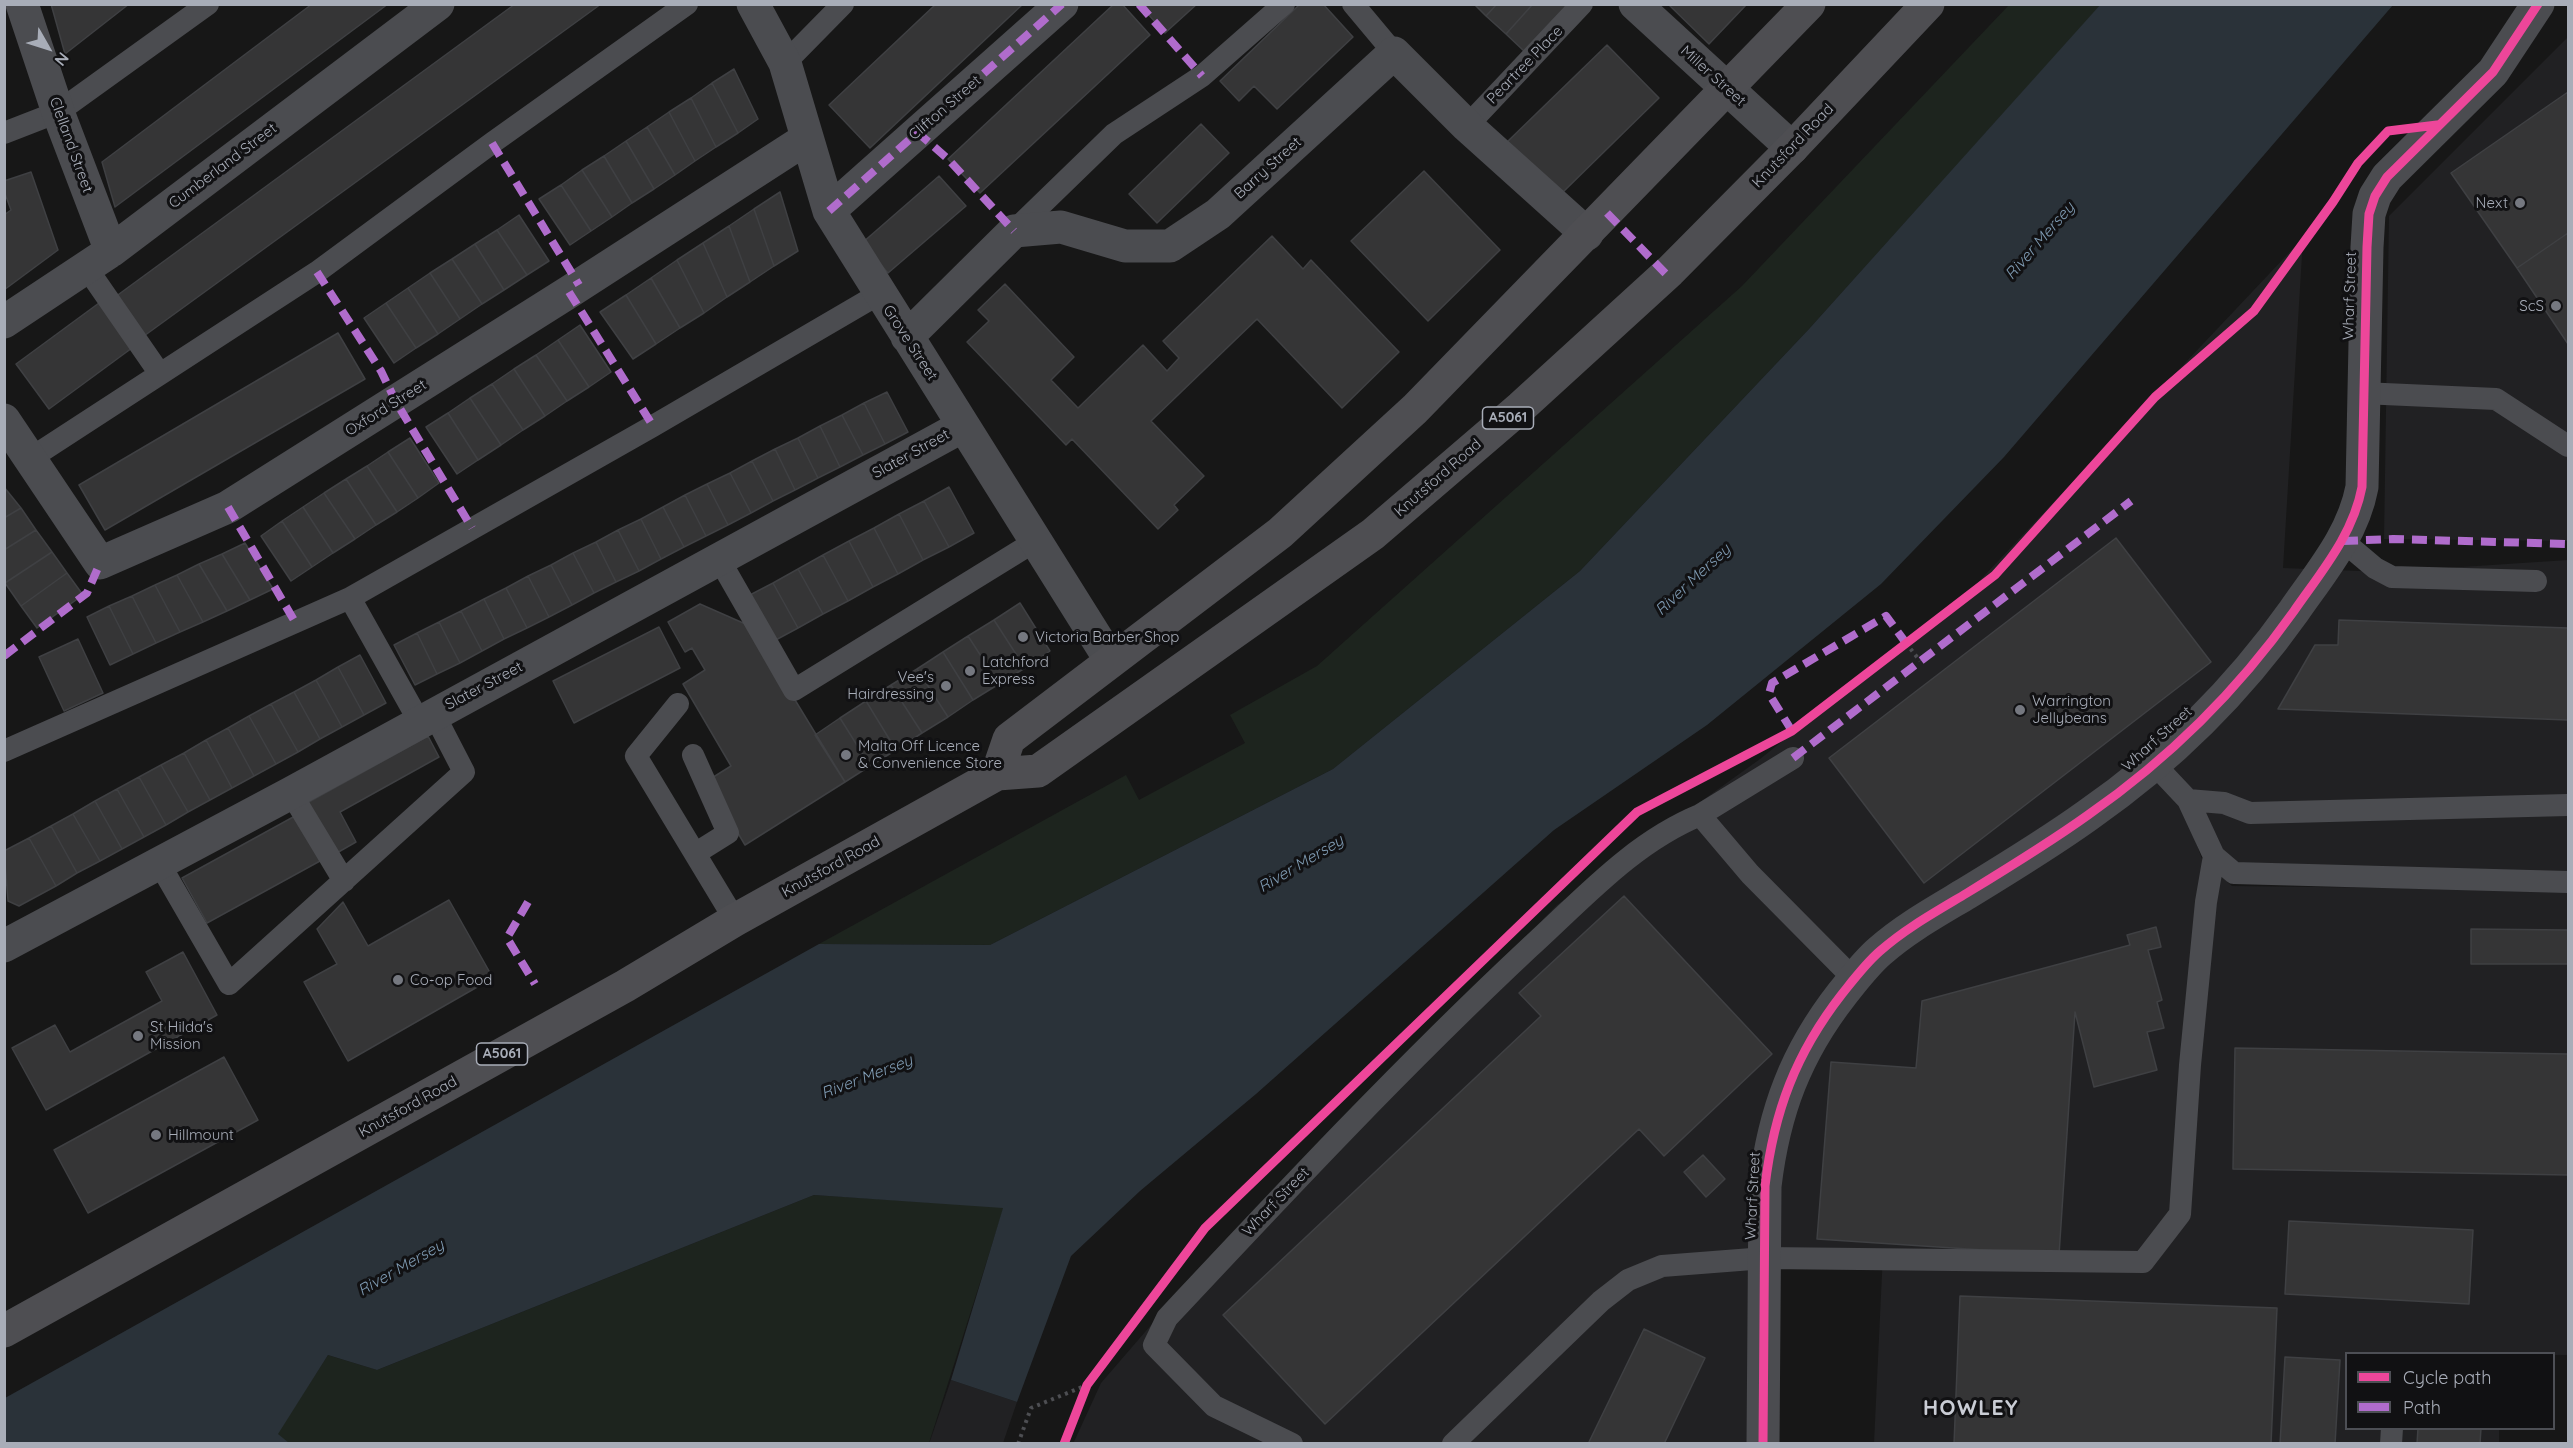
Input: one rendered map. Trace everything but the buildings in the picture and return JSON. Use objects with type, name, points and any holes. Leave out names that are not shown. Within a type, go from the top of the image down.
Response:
[{"type":"highway","points":[[997,774],[1009,739],[1280,533],[1415,408],[1728,90],[1809,4]]},
{"type":"highway","name":"Knutsford Road","points":[[4,1331],[625,986],[735,920],[997,774],[1038,771],[1373,534],[1521,407],[1658,282],[1792,148],[1928,4]]},
{"type":"street","name":"Clelland Street","points":[[21,4],[58,112],[98,259]]},
{"type":"street","name":"Cumberland Street","points":[[4,322],[98,259],[438,4]]},
{"type":"street","name":"Grove Street","points":[[753,4],[785,63],[829,211],[1034,542],[1111,661]]},
{"type":"street","name":"Clifton Street","points":[[829,211],[1062,4]]},
{"type":"street","name":"Miller Street","points":[[1635,4],[1792,148]]},
{"type":"street","name":"Wharf Street","points":[[1763,1443],[1765,1186],[1770,1147],[1783,1100],[1798,1059],[1823,1018],[1878,952],[1907,929],[2035,851],[2155,765],[2217,705],[2272,641],[2343,541],[2359,506],[2362,487],[2362,393],[2369,214],[2375,196],[2402,160],[2493,72],[2538,4]]},
{"type":"street","name":"Barry Street","points":[[1014,231],[1061,227],[1125,246],[1170,246],[1218,214],[1394,53]]},
{"type":"street","points":[[1394,53],[1467,126],[1587,234]]},
{"type":"street","name":"Oxford Street","points":[[4,420],[100,563],[228,507],[806,139]]},
{"type":"street","points":[[907,337],[1014,231]]},
{"type":"street","name":"Slater Street","points":[[4,946],[291,793],[963,426]]},
{"type":"lane","points":[[4,133],[58,112],[208,4]]},
{"type":"lane","points":[[31,458],[317,273],[492,143],[687,4]]},
{"type":"lane","points":[[785,63],[843,4]]},
{"type":"lane","points":[[1014,231],[1114,134],[1202,76],[1284,4]]},
{"type":"lane","points":[[1353,4],[1394,53]]},
{"type":"lane","name":"Peartree Place","points":[[1467,126],[1582,4]]},
{"type":"lane","points":[[98,259],[160,374]]},
{"type":"lane","points":[[4,751],[350,598],[653,426],[879,294]]},
{"type":"lane","points":[[2362,393],[2496,399],[2568,446]]},
{"type":"lane","points":[[2343,541],[2375,568],[2392,577],[2536,581]]},
{"type":"lane","points":[[719,559],[794,690],[1034,542]]},
{"type":"lane","points":[[159,863],[229,984],[464,771],[350,598]]},
{"type":"lane","points":[[678,704],[636,756],[735,920]]},
{"type":"lane","points":[[693,755],[728,833],[696,853]]},
{"type":"lane","name":"Wharf Street","points":[[1292,1443],[1214,1406],[1154,1345],[1167,1318],[1289,1187],[1479,996],[1618,866],[1669,828],[1700,815],[1793,758]]},
{"type":"lane","points":[[2155,765],[2188,800],[2214,856],[2234,873],[2568,882]]},
{"type":"lane","points":[[291,793],[344,881]]},
{"type":"lane","points":[[2188,800],[2224,804],[2250,813],[2568,805]]},
{"type":"lane","points":[[1700,815],[1750,874],[1854,979]]},
{"type":"lane","points":[[1765,1258],[2143,1262],[2180,1214],[2190,1065],[2206,902],[2214,856]]},
{"type":"lane","name":"Wharf Street","points":[[1453,1443],[1601,1301],[1628,1280],[1662,1266],[1765,1258]]},
{"type":"path","points":[[1897,650],[1915,636]]},
{"type":"path","points":[[1906,643],[1920,661]]},
{"type":"path","points":[[1083,1395],[1093,1377]]},
{"type":"path","points":[[1018,1443],[1031,1408],[1087,1385]]},
{"type":"shaded area","points":[[2009,5],[2101,5],[1809,329],[1580,571],[1333,769],[990,945],[819,944],[1126,775],[1139,800],[1245,743],[1230,715],[1317,666],[1742,286]]},
{"type":"shaded area","points":[[2568,37],[2568,541],[2384,539],[2389,216]]},
{"type":"shaded area","points":[[2303,238],[2283,568],[2385,572],[2568,560],[2568,872],[2238,866],[2218,852],[2156,751],[1903,919],[1791,1054],[1755,1443],[1073,1444],[1101,1383],[1202,1266],[1557,905],[1760,759],[1967,594]]},
{"type":"shaded area","points":[[2154,775],[2183,807],[2202,859],[2232,886],[2568,890],[2568,1355],[2555,1355],[2555,1352],[2345,1352],[2345,1430],[2499,1430],[2499,1443],[1874,1443],[1883,1253],[1774,1252],[1779,1155],[1805,1064],[1884,961]]},
{"type":"shaded area","points":[[814,1195],[1004,1207],[929,1443],[289,1444],[277,1434],[328,1355],[377,1370]]},
{"type":"shaded area","points":[[951,1380],[1017,1402],[1003,1443],[929,1444]]},
{"type":"water","name":"River Mersey","points":[[2101,4],[2393,5],[2004,457],[1881,584],[1707,725],[1554,830],[1256,1094],[1140,1191],[1071,1256],[1017,1402],[951,1380],[1003,1208],[814,1195],[377,1370],[328,1355],[278,1434],[289,1443],[5,1443],[5,1398],[819,944],[990,945],[1333,769],[1580,571],[1809,329]]},
{"type":"marked path","points":[[829,211],[1062,4]]},
{"type":"marked path","points":[[1139,4],[1202,76]]},
{"type":"marked path","points":[[917,132],[948,159],[1014,231]]},
{"type":"marked path","points":[[492,143],[579,285]]},
{"type":"marked path","points":[[1607,213],[1666,274]]},
{"type":"marked path","points":[[317,272],[381,371],[396,402],[472,528]]},
{"type":"marked path","points":[[569,292],[653,426]]},
{"type":"marked path","points":[[1793,758],[2131,501]]},
{"type":"marked path","points":[[228,507],[295,622]]},
{"type":"marked path","points":[[2343,541],[2393,539],[2568,544]]},
{"type":"marked path","points":[[4,656],[87,593],[100,563]]},
{"type":"marked path","points":[[1792,731],[1769,694],[1772,683],[1886,616],[1906,643]]},
{"type":"marked path","points":[[528,902],[507,938],[535,984]]},
{"type":"cycle path","points":[[1763,1444],[1765,1186],[1774,1133],[1781,1108],[1812,1038],[1842,994],[1875,956],[1890,943],[1922,920],[2013,865],[2073,825],[2117,794],[2173,747],[2225,696],[2272,640],[2315,582],[2344,537],[2358,505],[2362,487],[2367,247],[2369,214],[2375,196],[2387,177],[2493,72],[2538,4]]},
{"type":"cycle path","points":[[1064,1444],[1087,1385],[1205,1228],[1637,812],[1792,731],[1995,575],[2155,397],[2254,311],[2333,202],[2358,163],[2388,131],[2437,125]]},
{"type":"place","name":"Next","points":[[2520,203]]},
{"type":"place","name":"ScS","points":[[2556,306]]},
{"type":"place","name":"Victoria Barber Shop","points":[[1023,637]]},
{"type":"place","name":"Latchford Express","points":[[970,671]]},
{"type":"place","name":"Vee's Hairdressing","points":[[946,686]]},
{"type":"place","name":"Warrington Jellybeans","points":[[2020,710]]},
{"type":"place","name":"Malta Off Licence & Convenience Store","points":[[846,755]]},
{"type":"place","name":"Co-op Food","points":[[398,980]]},
{"type":"place","name":"St Hilda's Mission","points":[[138,1036]]},
{"type":"place","name":"Hillmount","points":[[156,1135]]},
{"type":"district","name":"HOWLEY","points":[[1971,1409]]}]
